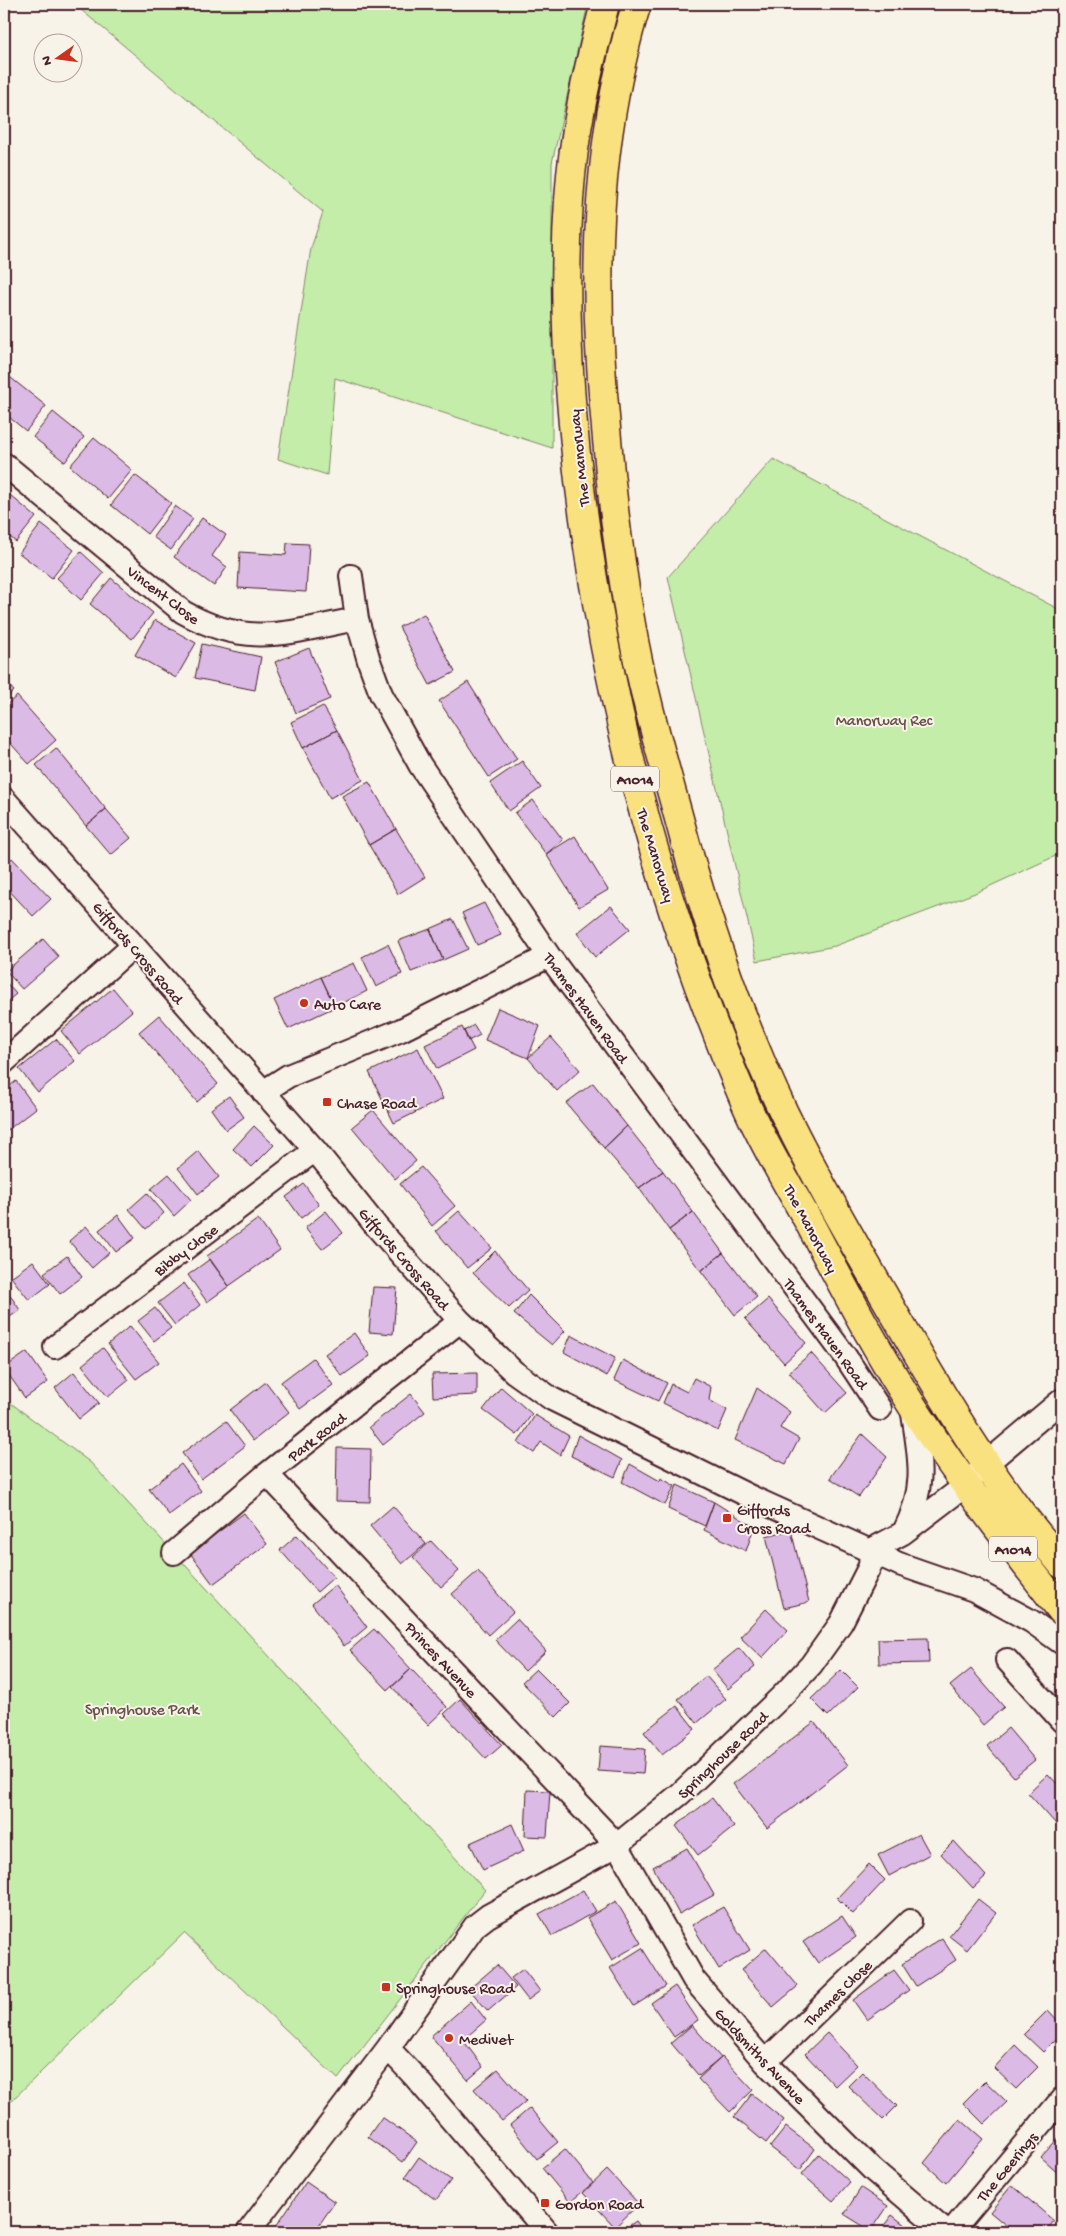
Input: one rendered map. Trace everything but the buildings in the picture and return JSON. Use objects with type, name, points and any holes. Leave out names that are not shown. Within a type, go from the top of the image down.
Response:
[{"type":"main road","name":"The Manorway","points":[[605,4],[591,57],[575,140],[569,199],[567,271],[569,367],[576,459],[593,586],[613,690],[638,792],[667,891],[713,1022],[747,1108],[841,1281],[911,1404],[966,1485],[1062,1611]]},
{"type":"main road","name":"The Manorway","points":[[637,4],[619,72],[606,140],[598,234],[598,320],[611,484],[630,620],[651,715],[694,876],[735,996],[784,1113],[854,1245],[929,1374],[1014,1505],[1062,1564]]},
{"type":"street","name":"Vincent Close","points":[[4,464],[183,612],[207,626],[250,635],[275,635],[357,619]]},
{"type":"street","name":"Thames Haven Road","points":[[350,576],[357,619],[381,694],[420,765],[549,956],[845,1356],[880,1409]]},
{"type":"street","name":"Giffords Cross Road","points":[[4,799],[315,1150],[376,1226],[460,1321],[514,1372],[552,1399],[751,1496],[918,1570],[974,1590],[1031,1621],[1062,1643]]},
{"type":"street","points":[[4,1062],[134,946]]},
{"type":"street","points":[[263,1092],[288,1076],[401,1030],[549,956]]},
{"type":"street","name":"Bibby Close","points":[[55,1347],[315,1150]]},
{"type":"street","name":"Park Road","points":[[174,1553],[267,1474],[460,1321]]},
{"type":"street","points":[[871,1550],[903,1533],[966,1485],[988,1463],[1062,1400]]},
{"type":"street","points":[[911,1404],[920,1458],[919,1490],[914,1512],[903,1533],[902,1550],[918,1570]]},
{"type":"street","name":"Princes Avenue","points":[[267,1474],[617,1845]]},
{"type":"street","name":"Springhouse Road","points":[[248,2232],[388,2048],[475,1926],[488,1916],[617,1845],[680,1794],[783,1695],[811,1665],[841,1623],[870,1566],[871,1550]]},
{"type":"street","points":[[1007,1660],[1062,1721]]},
{"type":"street","name":"Goldsmiths Avenue","points":[[617,1845],[694,1980],[765,2062],[859,2157],[946,2232]]},
{"type":"street","name":"Thames Close","points":[[765,2062],[910,1921]]},
{"type":"street","points":[[388,2048],[416,2078],[546,2232]]},
{"type":"street","name":"The Geerings","points":[[951,2232],[1062,2099]]},
{"type":"green space","points":[[74,4],[588,4],[552,163],[552,448],[335,378],[327,475],[278,459],[311,248],[323,212]]},
{"type":"green space","name":"Manorway Rec","points":[[773,459],[1062,611],[1062,853],[975,893],[835,946],[757,961],[668,577]]},
{"type":"green space","name":"Springhouse Park","points":[[4,1398],[91,1463],[485,1890],[338,2079],[184,1933],[4,2108]]},
{"type":"place","name":"Auto Care","points":[[304,1003]]},
{"type":"place","name":"Chase Road","points":[[327,1102]]},
{"type":"place","name":"Giffords Cross Road","points":[[727,1518]]},
{"type":"place","name":"Springhouse Road","points":[[386,1987]]},
{"type":"place","name":"Medivet","points":[[449,2038]]},
{"type":"place","name":"Gordon Road","points":[[545,2203]]}]
